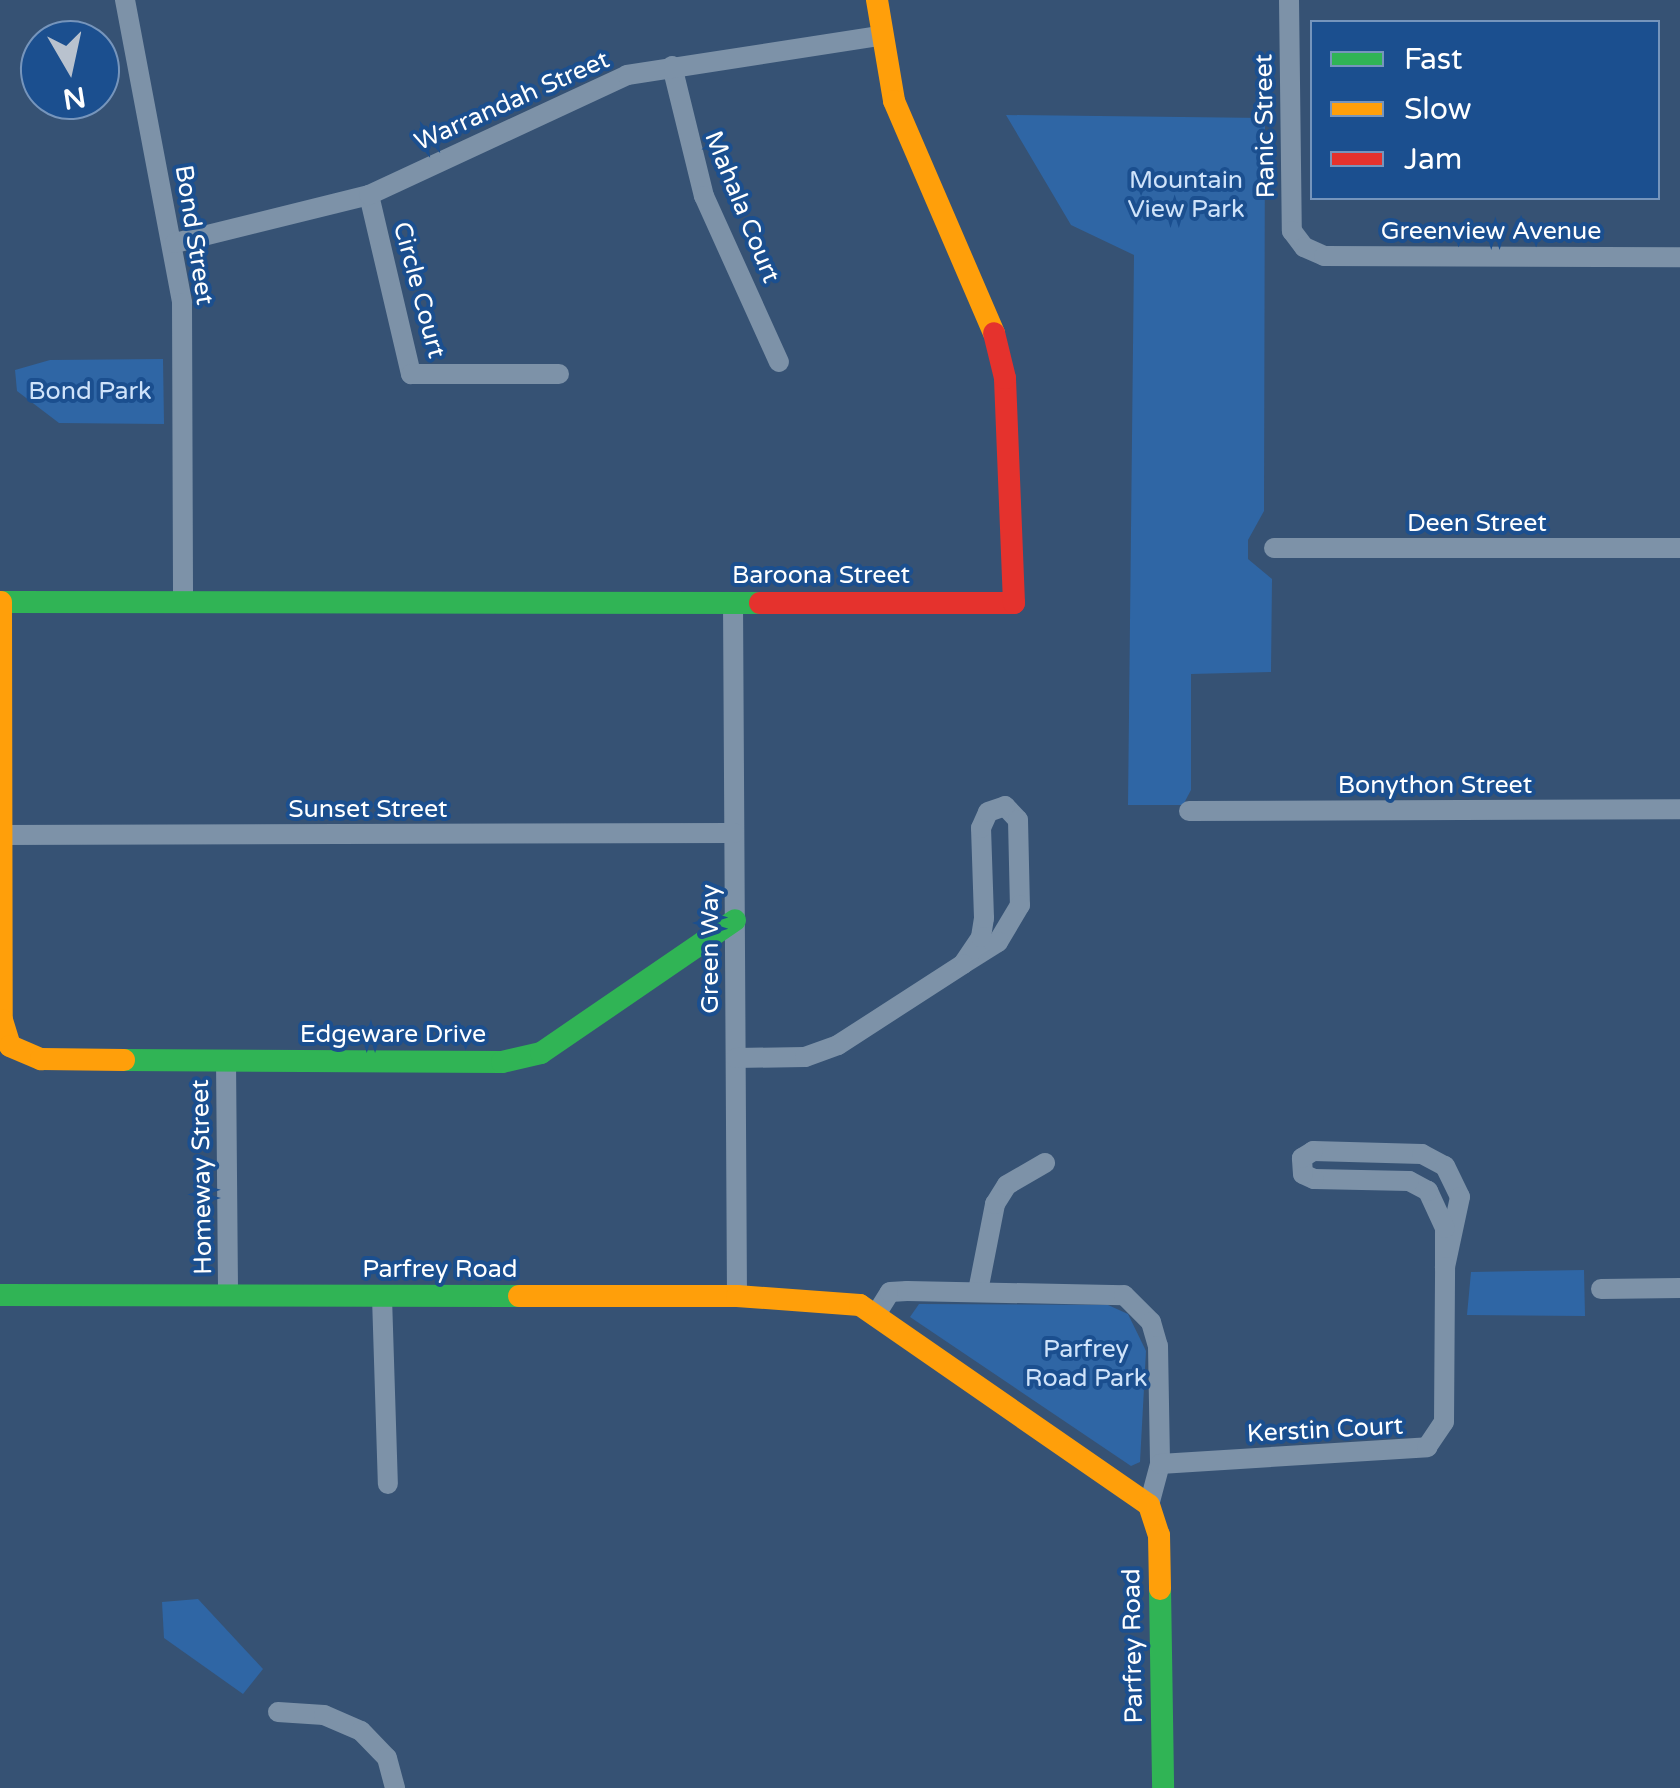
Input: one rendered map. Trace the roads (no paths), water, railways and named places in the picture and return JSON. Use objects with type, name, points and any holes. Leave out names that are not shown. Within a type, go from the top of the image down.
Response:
[{"type":"street","name":"Bond Street","points":[[125,0],[175,243],[182,317],[184,602]]},
{"type":"street","name":"Baroona Street","points":[[0,602],[1014,603],[1005,378],[989,314],[894,101],[878,36],[876,0]]},
{"type":"street","name":"Ranic Street","points":[[1288,0],[1292,231],[1304,247]]},
{"type":"street","name":"Warrandah Street","points":[[175,243],[369,195],[582,92],[672,66],[878,36]]},
{"type":"street","name":"Mahala Court","points":[[672,66],[704,196],[780,362]]},
{"type":"street","name":"Circle Court","points":[[369,195],[411,374],[559,374]]},
{"type":"street","name":"Greenview Avenue","points":[[1304,247],[1324,256],[1680,257]]},
{"type":"street","name":"Deen Street","points":[[1274,548],[1680,548]]},
{"type":"street","points":[[0,602],[2,835]]},
{"type":"street","name":"Green Way","points":[[733,602],[737,1296]]},
{"type":"street","points":[[736,1058],[805,1057],[838,1045],[963,964],[1005,934],[1020,904],[1018,820],[1005,806],[988,812],[981,828],[984,918],[981,937],[963,964]]},
{"type":"street","name":"Bonython Street","points":[[1190,811],[1680,809]]},
{"type":"street","name":"Sunset Street","points":[[2,835],[734,833]]},
{"type":"street","name":"Edgeware Drive","points":[[2,835],[2,1020],[10,1046],[40,1059],[502,1062],[541,1054],[735,920]]},
{"type":"street","name":"Homeway Street","points":[[226,1060],[228,1294]]},
{"type":"street","name":"Kerstin Court","points":[[1160,1464],[1427,1447],[1444,1422],[1444,1268],[1445,1228],[1428,1190],[1409,1181],[1314,1178],[1304,1174],[1302,1158],[1313,1151],[1398,1152],[1422,1154],[1445,1166],[1460,1197],[1444,1268]]},
{"type":"street","points":[[978,1290],[995,1204],[1007,1185],[1045,1163]]},
{"type":"street","points":[[1601,1288],[1680,1288]]},
{"type":"street","name":"Parfrey Road","points":[[875,1316],[890,1292],[1106,1290],[1139,1307],[1158,1346],[1160,1464],[1148,1505]]},
{"type":"street","name":"Parfrey Road","points":[[0,1295],[737,1296],[839,1300],[875,1316],[1148,1505],[1159,1535],[1162,1788]]},
{"type":"street","points":[[382,1296],[388,1484]]},
{"type":"street","points":[[278,1712],[324,1715],[361,1731],[387,1758],[395,1788]]},
{"type":"park label","name":"Mountain View Park","points":[[1186,196]]},
{"type":"park label","name":"Bond Park","points":[[90,391]]},
{"type":"park label","name":"Parfrey Road Park","points":[[1086,1364]]}]
